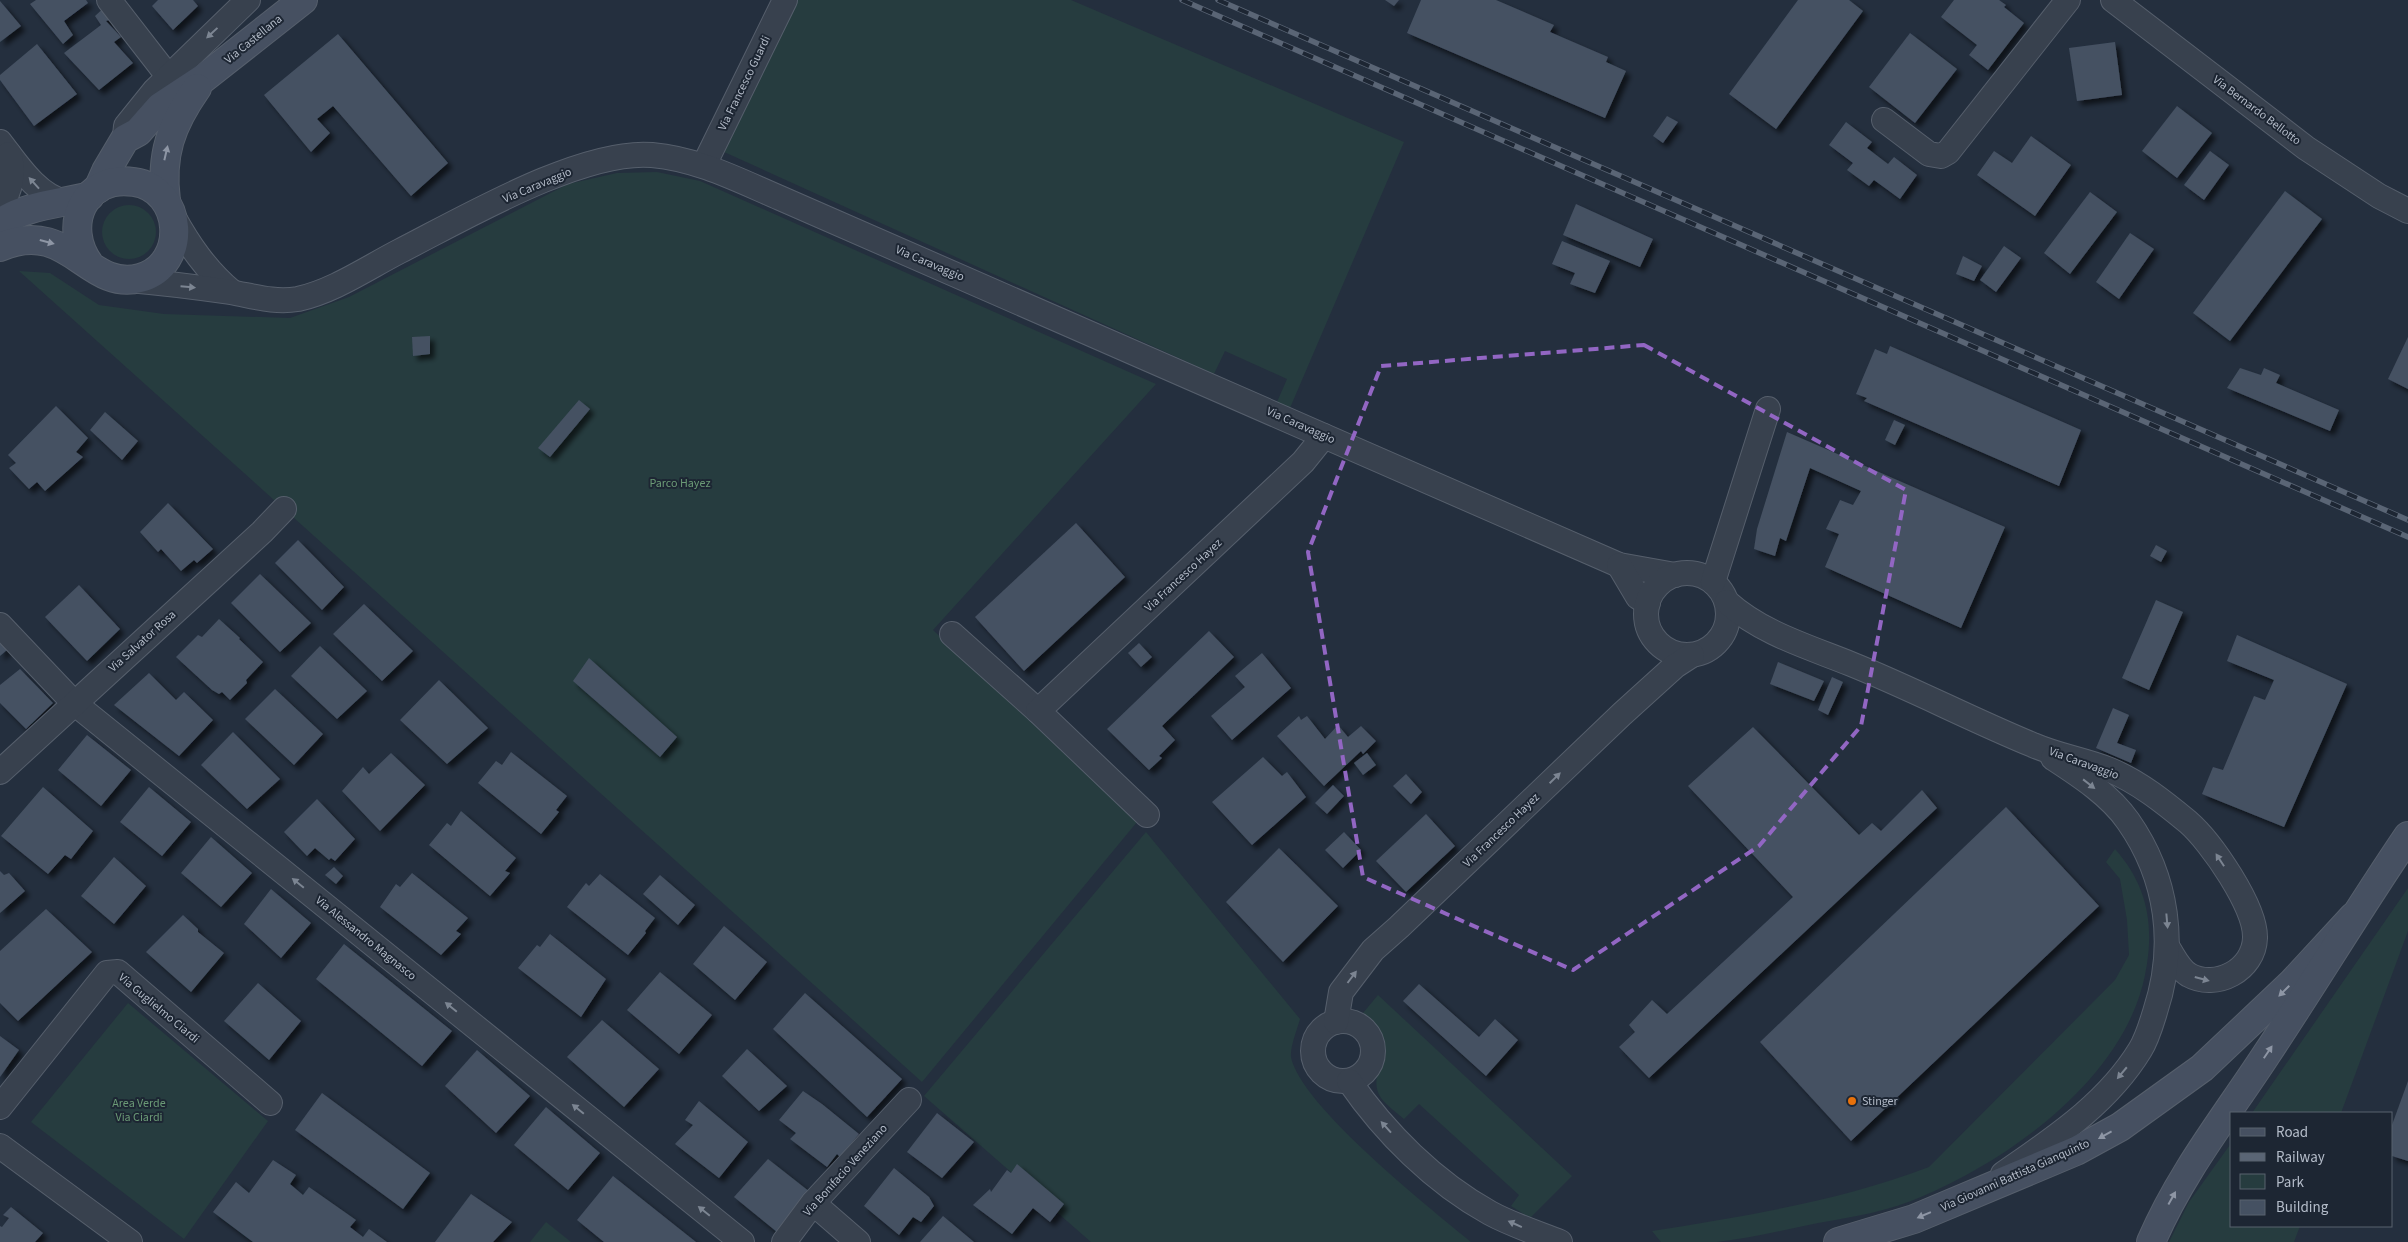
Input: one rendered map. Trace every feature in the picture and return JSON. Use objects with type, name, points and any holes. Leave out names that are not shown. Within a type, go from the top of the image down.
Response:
[{"type":"main road","name":"Via Castellana","points":[[90,265],[78,246],[76,230],[80,211],[85,196],[106,171],[125,139],[138,132],[160,107],[204,78],[303,0]]},
{"type":"main road","name":"Via Castellana","points":[[123,280],[143,277],[162,264],[173,244],[175,231],[162,176],[168,144],[178,117],[204,78]]},
{"type":"main road","points":[[0,223],[18,213],[85,196],[117,181],[136,182],[154,190],[169,208]]},
{"type":"main road","points":[[0,247],[19,240],[45,241],[60,246],[106,276],[123,280]]},
{"type":"main road","name":"Via Giovanni Battista Gianquinto","points":[[2151,1242],[2171,1200],[2193,1163],[2305,996],[2353,917],[2408,836]]},
{"type":"main road","name":"Via Giovanni Battista Gianquinto","points":[[1838,1242],[1914,1219],[2076,1151],[2120,1126],[2202,1068],[2248,1026],[2353,917]]},
{"type":"street","points":[[109,0],[168,76]]},
{"type":"street","points":[[125,139],[126,126],[168,76],[248,0]]},
{"type":"street","name":"Via Francesco Guardi","points":[[704,165],[785,0]]},
{"type":"street","points":[[1884,120],[1929,154],[1941,156],[1948,152],[2068,0]]},
{"type":"street","name":"Via Bernardo Bellotto","points":[[2113,0],[2306,148],[2379,196],[2408,211]]},
{"type":"street","points":[[4,148],[44,193],[57,201],[85,196]]},
{"type":"street","points":[[0,210],[12,179],[12,164],[4,148]]},
{"type":"street","name":"Via Caravaggio","points":[[123,280],[232,292],[254,298],[282,300],[315,294],[515,194],[558,175],[610,158],[630,154],[652,155],[704,165],[1619,565],[1675,575],[1688,573],[1702,576],[1713,582],[1721,591],[1726,602],[1739,613],[1768,630],[1859,667],[2035,746],[2112,771],[2142,788],[2190,824],[2212,849],[2234,881],[2249,912],[2255,939],[2248,959],[2239,969],[2219,980],[2208,981],[2181,969],[2168,948]]},
{"type":"street","points":[[169,208],[186,240],[206,268],[232,292]]},
{"type":"street","points":[[1713,582],[1768,409]]},
{"type":"street","name":"Via Francesco Hayez","points":[[1038,711],[1303,462],[1324,436]]},
{"type":"street","name":"Via Salvator Rosa","points":[[0,772],[74,702],[262,532],[284,509]]},
{"type":"street","points":[[1619,565],[1638,597],[1648,603]]},
{"type":"street","points":[[1675,575],[1663,581],[1654,590],[1648,603],[1646,616],[1649,629],[1655,640],[1665,650],[1678,654],[1692,655],[1710,648],[1724,634],[1728,618],[1726,602]]},
{"type":"street","name":"Via Alessandro Magnasco","points":[[0,625],[74,702],[742,1242]]},
{"type":"street","name":"Via Caravaggio","points":[[1724,634],[1768,630]]},
{"type":"street","points":[[952,634],[1038,711],[1147,815]]},
{"type":"street","name":"Via Francesco Hayez","points":[[1336,1022],[1341,992],[1373,950],[1622,714],[1675,666],[1692,655]]},
{"type":"street","name":"Via Caravaggio","points":[[1971,1195],[2073,1124],[2103,1096],[2140,1050],[2161,994],[2166,972],[2168,948],[2166,913],[2155,871],[2146,850],[2128,820],[2102,794],[2035,746]]},
{"type":"street","name":"Via Guglielmo Ciardi","points":[[0,1107],[106,973],[118,972],[270,1103]]},
{"type":"street","points":[[1346,1021],[1363,1028],[1373,1045],[1371,1064],[1358,1078],[1349,1081],[1332,1079],[1325,1075],[1315,1061],[1315,1042],[1327,1026],[1336,1022],[1346,1021]]},
{"type":"street","points":[[1349,1081],[1365,1104],[1391,1133],[1422,1164],[1465,1197],[1491,1213],[1560,1242]]},
{"type":"street","name":"Via Bonifacio Veneziano","points":[[784,1242],[813,1203],[908,1100]]},
{"type":"street","points":[[0,1146],[130,1242]]},
{"type":"street","points":[[813,1203],[858,1242]]},
{"type":"highlighted area","points":[[1644,345],[1906,490],[1861,726],[1759,846],[1573,970],[1363,877],[1308,552],[1381,366]]},
{"type":"green space","points":[[790,0],[1071,0],[1404,142],[1290,408],[1277,402],[1287,379],[1225,351],[1214,374],[713,147]]},
{"type":"green space","name":"Parco Hayez","points":[[657,172],[700,181],[1156,384],[933,630],[1137,822],[922,1082],[19,271],[50,273],[99,305],[164,314],[290,318],[349,297],[568,184],[617,173]]},
{"type":"green space","points":[[129,205],[139,207],[148,213],[154,222],[156,232],[154,242],[148,251],[139,257],[129,259],[119,257],[110,251],[104,242],[102,232],[104,222],[110,213],[119,207]]},
{"type":"green space","points":[[1146,832],[1300,1019],[1291,1057],[1300,1077],[1317,1101],[1369,1155],[1471,1242],[1091,1242],[924,1096]]},
{"type":"green space","points":[[2115,849],[2135,878],[2142,892],[2146,908],[2149,940],[2145,975],[2133,1012],[2115,1047],[2090,1079],[2060,1109],[2028,1136],[1993,1160],[1958,1180],[1898,1206],[1858,1216],[1717,1242],[1661,1242],[1652,1231],[1757,1213],[1827,1198],[1895,1179],[1929,1167],[2115,980],[2129,955],[2127,920],[2120,879],[2106,862]]},
{"type":"green space","points":[[2408,888],[2408,931],[2341,1112],[2253,1112]]},
{"type":"green space","points":[[1378,995],[1572,1176],[1530,1218],[1511,1206],[1519,1195],[1419,1104],[1404,1119],[1381,1098],[1377,1088],[1377,1078],[1383,1048],[1381,1037],[1375,1026],[1363,1013]]},
{"type":"green space","name":"Area Verde Via Ciardi","points":[[128,1003],[268,1121],[184,1239],[31,1122]]},
{"type":"green space","points":[[2230,1145],[2230,1227],[2300,1227],[2294,1242],[2169,1242],[2189,1202]]},
{"type":"green space","points":[[546,1222],[571,1242],[530,1242]]},
{"type":"building","points":[[36,0],[86,0],[88,3],[64,21],[73,35],[63,44],[30,4]]},
{"type":"building","points":[[158,0],[193,0],[198,6],[173,30],[152,6]]},
{"type":"building","points":[[1385,0],[1399,0],[1394,6]]},
{"type":"building","points":[[1421,0],[1496,0],[1554,25],[1550,32],[1608,57],[1606,62],[1626,71],[1605,118],[1407,33]]},
{"type":"building","points":[[1798,0],[1849,0],[1863,11],[1776,129],[1729,94]]},
{"type":"building","points":[[1954,0],[1999,0],[2006,5],[2004,7],[2024,23],[1988,70],[1969,55],[1977,45],[1941,17]]},
{"type":"building","points":[[0,1],[21,26],[0,42]]},
{"type":"building","points":[[108,4],[118,17],[106,21],[121,37],[114,42],[133,63],[99,90],[64,53],[101,25],[95,16]]},
{"type":"building","points":[[1910,33],[1957,69],[1915,123],[1869,87]]},
{"type":"building","points":[[338,34],[448,163],[411,196],[333,106],[317,119],[330,133],[311,152],[264,95]]},
{"type":"building","points":[[2115,42],[2122,95],[2077,101],[2069,48]]},
{"type":"building","points":[[37,44],[77,94],[34,126],[0,80],[0,75]]},
{"type":"building","points":[[2177,106],[2212,133],[2177,178],[2142,151]]},
{"type":"building","points":[[1667,116],[1678,122],[1663,143],[1653,136]]},
{"type":"building","points":[[1846,122],[1872,142],[1867,148],[1888,164],[1894,157],[1917,175],[1900,199],[1874,180],[1869,186],[1847,170],[1853,163],[1829,145]]},
{"type":"building","points":[[2031,136],[2071,165],[2035,216],[1977,175],[1994,151],[2012,163]]},
{"type":"building","points":[[2210,151],[2229,165],[2204,200],[2184,185]]},
{"type":"building","points":[[2285,191],[2322,219],[2230,341],[2193,313]]},
{"type":"building","points":[[2090,192],[2117,212],[2070,274],[2044,253]]},
{"type":"building","points":[[1576,204],[1653,239],[1640,267],[1563,235]]},
{"type":"building","points":[[2130,233],[2154,249],[2119,299],[2096,282]]},
{"type":"building","points":[[1562,241],[1610,261],[1595,293],[1570,284],[1575,273],[1552,264]]},
{"type":"building","points":[[2004,246],[2021,258],[1996,292],[1980,280]]},
{"type":"building","points":[[1963,256],[1982,266],[1974,281],[1956,274]]},
{"type":"building","points":[[430,336],[430,354],[413,356],[412,337]]},
{"type":"building","points":[[2408,337],[2408,389],[2388,379]]},
{"type":"building","points":[[1890,346],[2081,430],[2059,486],[1864,401],[1867,398],[1856,394],[1875,349],[1887,354]]},
{"type":"building","points":[[2240,368],[2261,375],[2264,368],[2280,375],[2276,383],[2339,410],[2330,431],[2227,388]]},
{"type":"building","points":[[579,400],[590,409],[550,457],[538,448]]},
{"type":"building","points":[[56,406],[88,438],[76,452],[83,457],[45,491],[37,482],[29,489],[9,468],[16,463],[8,455]]},
{"type":"building","points":[[105,412],[138,441],[122,460],[90,430]]},
{"type":"building","points":[[1894,420],[1905,425],[1895,445],[1885,440]]},
{"type":"building","points":[[1787,432],[2005,527],[1961,628],[1825,567],[1839,534],[1826,529],[1840,500],[1853,505],[1861,491],[1810,468],[1786,541],[1780,538],[1775,556],[1754,549],[1757,529]]},
{"type":"building","points":[[168,503],[213,549],[197,563],[194,560],[181,571],[161,549],[158,552],[140,532]]},
{"type":"building","points":[[1076,523],[1125,577],[1024,671],[975,617]]},
{"type":"building","points":[[298,540],[344,587],[322,610],[275,563]]},
{"type":"building","points":[[2156,545],[2167,551],[2161,562],[2150,556]]},
{"type":"building","points":[[260,574],[311,623],[280,652],[231,603]]},
{"type":"building","points":[[79,585],[120,629],[87,661],[45,617]]},
{"type":"building","points":[[2156,600],[2183,612],[2149,690],[2122,678]]},
{"type":"building","points":[[364,604],[413,651],[382,681],[333,634]]},
{"type":"building","points":[[219,619],[263,662],[246,680],[247,683],[230,700],[222,692],[219,694],[212,690],[176,657],[198,635],[202,637]]},
{"type":"building","points":[[1209,631],[1234,657],[1162,726],[1175,740],[1159,756],[1162,758],[1149,770],[1107,729]]},
{"type":"building","points":[[2237,635],[2347,684],[2284,827],[2202,794],[2213,767],[2223,770],[2254,696],[2265,700],[2274,680],[2227,661]]},
{"type":"building","points":[[0,641],[8,649],[0,656]]},
{"type":"building","points":[[1139,643],[1152,657],[1141,667],[1128,653]]},
{"type":"building","points":[[320,646],[367,691],[337,719],[291,676]]},
{"type":"building","points":[[1262,653],[1291,688],[1232,740],[1211,716],[1245,687],[1235,676]]},
{"type":"building","points":[[589,658],[677,737],[660,757],[573,681]]},
{"type":"building","points":[[1778,662],[1824,681],[1814,701],[1770,684]]},
{"type":"building","points":[[20,669],[53,703],[26,729],[0,703],[0,685]]},
{"type":"building","points":[[149,673],[176,700],[184,692],[213,720],[179,756],[114,705]]},
{"type":"building","points":[[1832,677],[1843,682],[1828,715],[1818,710]]},
{"type":"building","points":[[439,680],[488,728],[447,764],[400,720]]},
{"type":"building","points":[[275,689],[323,734],[294,765],[245,719]]},
{"type":"building","points":[[2113,708],[2129,715],[2117,743],[2136,750],[2131,763],[2096,748]]},
{"type":"building","points":[[1299,716],[1301,720],[1307,716],[1325,739],[1338,725],[1348,737],[1361,726],[1376,741],[1363,754],[1361,751],[1324,786],[1277,736]]},
{"type":"building","points":[[1753,727],[1859,835],[1872,823],[1881,831],[1922,790],[1937,808],[1649,1078],[1619,1047],[1635,1032],[1629,1025],[1652,1000],[1667,1014],[1793,897],[1688,786]]},
{"type":"building","points":[[233,732],[280,779],[247,809],[201,765]]},
{"type":"building","points":[[87,735],[131,770],[101,806],[58,770]]},
{"type":"building","points":[[511,752],[567,796],[556,810],[559,812],[541,834],[478,783],[496,761],[502,765]]},
{"type":"building","points":[[391,753],[425,785],[380,831],[342,791],[363,767],[369,774]]},
{"type":"building","points":[[1367,753],[1376,765],[1363,775],[1354,763]]},
{"type":"building","points":[[1263,757],[1282,776],[1287,772],[1306,797],[1252,845],[1212,802]]},
{"type":"building","points":[[1406,774],[1422,792],[1411,804],[1393,786]]},
{"type":"building","points":[[1333,785],[1344,796],[1327,814],[1315,803]]},
{"type":"building","points":[[43,787],[93,831],[71,859],[65,855],[48,874],[1,836]]},
{"type":"building","points":[[149,787],[191,822],[162,856],[120,822]]},
{"type":"building","points":[[317,799],[355,839],[335,861],[331,858],[329,860],[315,848],[307,856],[284,832]]},
{"type":"building","points":[[2006,807],[2099,906],[1851,1141],[1760,1042]]},
{"type":"building","points":[[461,811],[516,858],[505,871],[510,873],[490,896],[429,845],[447,823],[451,826]]},
{"type":"building","points":[[1426,814],[1455,846],[1406,892],[1376,861]]},
{"type":"building","points":[[1344,832],[1361,850],[1343,868],[1325,850]]},
{"type":"building","points":[[211,837],[252,873],[221,907],[181,873]]},
{"type":"building","points":[[1279,848],[1338,906],[1283,962],[1226,902]]},
{"type":"building","points":[[114,857],[146,886],[114,924],[81,896]]},
{"type":"building","points":[[334,867],[343,876],[336,884],[325,875]]},
{"type":"building","points":[[0,871],[4,875],[9,873],[25,891],[0,913]]},
{"type":"building","points":[[412,873],[468,918],[456,931],[461,934],[441,955],[380,907],[396,884],[400,887]]},
{"type":"building","points":[[600,874],[655,918],[645,931],[646,933],[628,955],[567,907],[586,883],[589,886]]},
{"type":"building","points":[[660,875],[695,905],[678,925],[643,894]]},
{"type":"building","points":[[271,889],[311,923],[281,958],[244,924]]},
{"type":"building","points":[[46,909],[92,952],[18,1021],[0,1003],[0,951]]},
{"type":"building","points":[[183,915],[198,929],[198,932],[224,953],[191,992],[146,952]]},
{"type":"building","points":[[724,926],[767,962],[735,1000],[693,964]]},
{"type":"building","points":[[550,934],[606,979],[581,1017],[518,968],[537,945],[540,947]]},
{"type":"building","points":[[344,944],[452,1031],[422,1066],[316,979]]},
{"type":"building","points":[[660,972],[712,1015],[679,1054],[627,1010]]},
{"type":"building","points":[[258,983],[301,1021],[269,1060],[224,1021]]},
{"type":"building","points":[[1419,984],[1479,1037],[1495,1019],[1518,1040],[1486,1076],[1403,1001]]},
{"type":"building","points":[[805,993],[902,1079],[867,1117],[773,1029]]},
{"type":"building","points":[[602,1020],[659,1069],[624,1107],[567,1057]]},
{"type":"building","points":[[0,1036],[19,1050],[0,1077]]},
{"type":"building","points":[[747,1049],[787,1086],[759,1111],[722,1076]]},
{"type":"building","points":[[477,1050],[530,1096],[496,1133],[445,1086]]},
{"type":"building","points":[[2408,1081],[2408,1161],[2393,1156],[2393,1122]]},
{"type":"building","points":[[803,1091],[859,1134],[840,1157],[837,1154],[827,1167],[790,1139],[796,1133],[779,1120]]},
{"type":"building","points":[[322,1093],[430,1173],[403,1209],[295,1130]]},
{"type":"building","points":[[699,1101],[748,1142],[719,1178],[675,1144],[693,1125],[685,1120]]},
{"type":"building","points":[[546,1107],[600,1153],[568,1190],[514,1145]]},
{"type":"building","points":[[937,1113],[974,1142],[942,1178],[907,1152]]},
{"type":"building","points":[[768,1159],[810,1192],[777,1232],[734,1197]]},
{"type":"building","points":[[273,1160],[296,1175],[290,1184],[303,1195],[309,1187],[356,1220],[350,1227],[363,1237],[369,1229],[387,1242],[253,1242],[213,1212],[236,1182],[249,1193]]},
{"type":"building","points":[[1017,1164],[1064,1204],[1050,1222],[1033,1208],[1012,1234],[973,1205],[990,1189],[991,1192],[1007,1170],[1011,1173]]},
{"type":"building","points":[[894,1168],[929,1197],[934,1206],[921,1222],[913,1217],[899,1235],[864,1206]]},
{"type":"building","points":[[613,1176],[696,1242],[604,1242],[577,1220]]},
{"type":"building","points":[[471,1194],[512,1222],[493,1242],[435,1242]]},
{"type":"building","points":[[11,1207],[43,1233],[35,1242],[0,1242],[0,1226],[2,1227],[9,1218],[3,1215]]},
{"type":"building","points":[[943,1216],[974,1242],[920,1242]]},
{"type":"railway","points":[[1182,0],[2408,537]]},
{"type":"railway","points":[[1218,0],[2408,520]]},
{"type":"place","name":"Stinger","points":[[1852,1101]]}]
